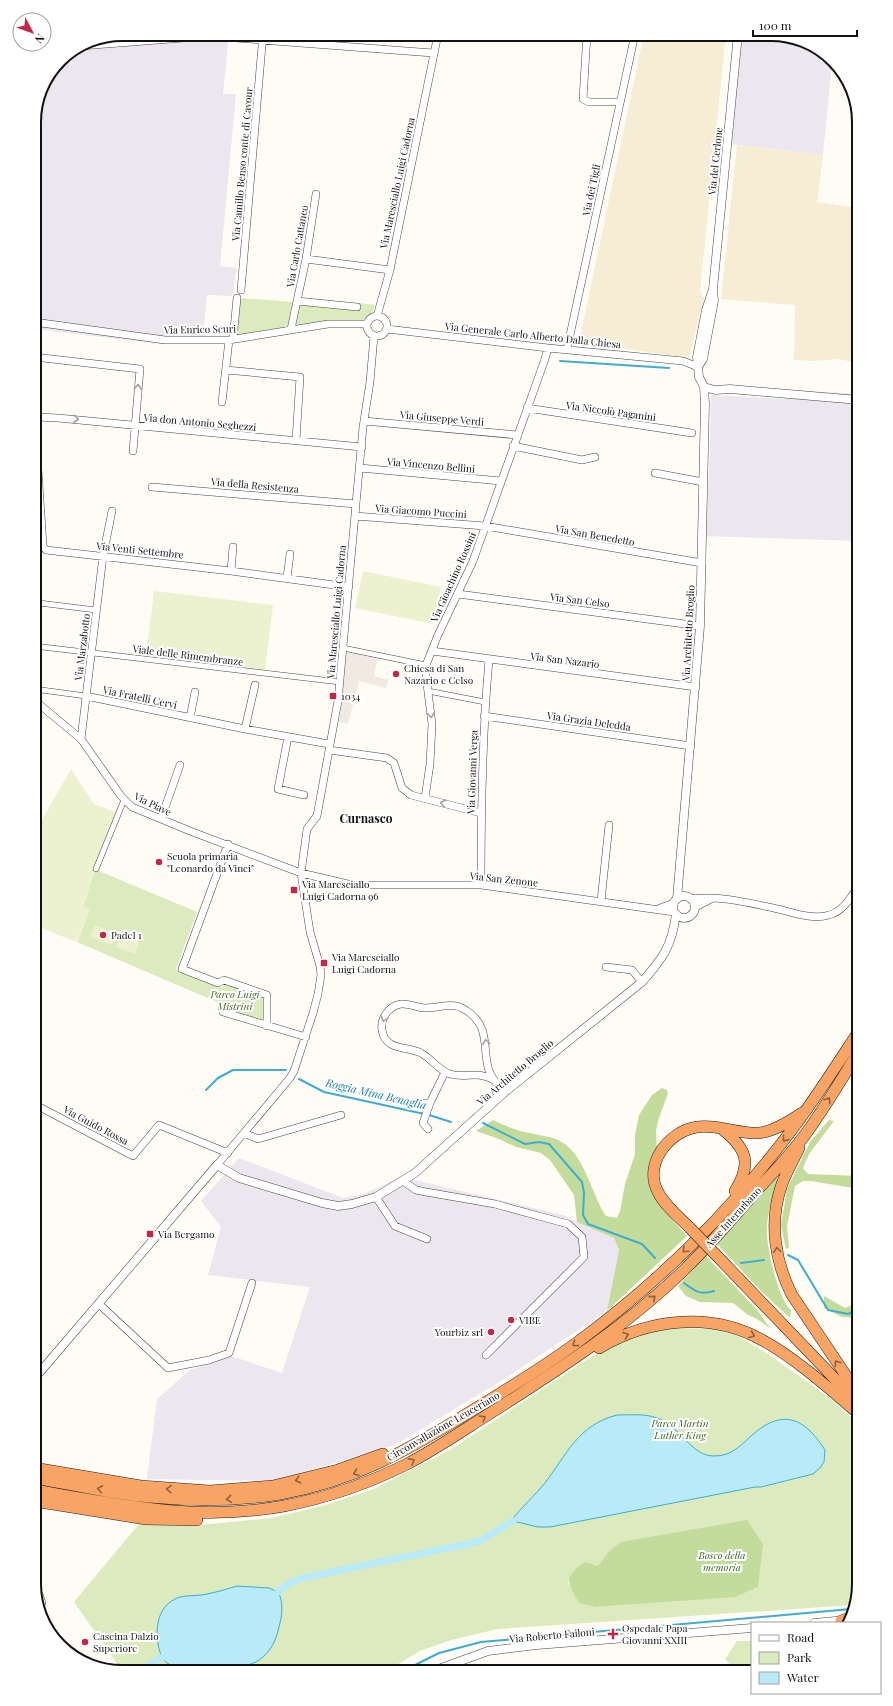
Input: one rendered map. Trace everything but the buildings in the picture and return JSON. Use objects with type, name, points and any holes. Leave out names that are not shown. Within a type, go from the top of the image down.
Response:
[{"type":"highway","name":"Asse Interurbano","points":[[722,1212],[775,1151],[809,1108],[852,1042]]},
{"type":"highway","name":"Asse Interurbano","points":[[578,1356],[618,1327],[682,1272],[742,1208],[807,1132],[852,1062]]},
{"type":"highway","points":[[809,1108],[780,1126],[759,1133],[721,1128],[697,1127],[686,1130],[675,1136],[665,1145],[657,1161],[654,1179],[657,1192],[667,1205],[852,1397]]},
{"type":"highway","points":[[721,1128],[740,1145],[744,1155],[746,1167],[739,1185],[722,1212]]},
{"type":"highway","points":[[807,1132],[781,1187],[775,1211],[776,1247],[784,1280],[792,1295],[852,1385]]},
{"type":"highway","name":"Circonvallazione Leuceriano","points":[[41,1479],[147,1497],[222,1500],[283,1494],[337,1480],[360,1472],[406,1451],[575,1344],[648,1284],[722,1212]]},
{"type":"highway","points":[[578,1356],[588,1354],[613,1340],[654,1325],[675,1322],[699,1322],[721,1325],[761,1339],[777,1348],[852,1408]]},
{"type":"highway","name":"Circonvallazione Leuceriano","points":[[284,1506],[318,1497],[377,1477],[406,1464],[450,1438],[578,1356]]},
{"type":"highway","points":[[41,1469],[141,1486],[210,1491],[273,1486],[338,1470],[382,1455],[410,1441],[428,1437]]},
{"type":"highway","points":[[41,1491],[144,1509],[196,1513],[240,1511],[284,1506]]},
{"type":"highway","points":[[41,1502],[146,1519],[196,1520],[265,1514],[284,1506]]},
{"type":"street","name":"Via Camillo Benso conte di Cavour","points":[[241,290],[263,41]]},
{"type":"street","points":[[306,41],[433,53]]},
{"type":"street","name":"Via Maresciallo Luigi Cadorna","points":[[377,316],[390,270],[436,41]]},
{"type":"street","points":[[587,41],[583,99],[589,102],[620,102]]},
{"type":"street","name":"Via dei Tigli","points":[[567,350],[633,41]]},
{"type":"street","name":"Via del Cerlone","points":[[698,367],[697,357],[702,327],[713,289],[737,41]]},
{"type":"street","name":"Via Carlo Cattaneo","points":[[292,329],[306,259],[316,194]]},
{"type":"street","points":[[306,259],[390,270]]},
{"type":"street","points":[[222,402],[237,298]]},
{"type":"street","name":"Via Carlo Cattaneo","points":[[297,301],[357,307]]},
{"type":"street","points":[[377,316],[386,321],[387,329],[381,336],[374,336],[368,330],[367,324],[370,318],[377,316]]},
{"type":"street","name":"Via Enrico Scuri","points":[[41,323],[165,340],[231,339],[328,324],[367,324]]},
{"type":"street","name":"Via Generale Carlo Alberto Dalla Chiesa","points":[[387,329],[548,348],[689,362],[698,367]]},
{"type":"street","name":"Via Maresciallo Luigi Cadorna","points":[[244,1133],[279,1092],[294,1071],[306,1038],[318,994],[321,975],[320,966],[310,932],[301,872],[307,829],[317,816],[338,701],[364,421],[370,382],[374,336]]},
{"type":"street","name":"Via Gioachino Rossini","points":[[425,798],[430,764],[432,724],[426,665],[473,561],[548,348]]},
{"type":"street","points":[[41,358],[140,369],[133,451]]},
{"type":"street","points":[[698,367],[704,387],[715,390],[730,389],[852,399]]},
{"type":"street","points":[[226,370],[300,377],[296,440]]},
{"type":"street","name":"Via Architetto Broglio","points":[[675,901],[680,880],[700,626],[704,482],[704,387]]},
{"type":"street","name":"Via Niccolò Paganini","points":[[527,408],[692,433]]},
{"type":"street","name":"Via don Antonio Seghezzi","points":[[41,416],[362,447]]},
{"type":"street","name":"Via Giuseppe Verdi","points":[[364,421],[517,435]]},
{"type":"street","points":[[514,446],[582,460],[596,457]]},
{"type":"street","name":"Via Vincenzo Bellini","points":[[360,468],[501,481]]},
{"type":"street","points":[[655,473],[704,482]]},
{"type":"street","name":"Via della Resistenza","points":[[152,487],[356,504]]},
{"type":"street","name":"Via Marzabotto","points":[[81,739],[103,556],[112,511]]},
{"type":"street","name":"Via Venti Settembre","points":[[41,515],[43,546],[46,550],[231,571],[349,587]]},
{"type":"street","name":"Via Giacomo Puccini","points":[[355,516],[485,526]]},
{"type":"street","name":"Via San Benedetto","points":[[485,526],[702,563]]},
{"type":"street","points":[[231,571],[234,547]]},
{"type":"street","points":[[287,578],[290,554]]},
{"type":"street","name":"Via San Celso","points":[[458,594],[700,626]]},
{"type":"street","points":[[41,601],[96,610]]},
{"type":"street","name":"Viale delle Rimembranze","points":[[41,647],[340,682]]},
{"type":"street","points":[[343,648],[426,665]]},
{"type":"street","name":"Via San Nazario","points":[[432,651],[489,660],[696,687]]},
{"type":"street","name":"Via Giovanni Verga","points":[[481,885],[481,813],[484,716],[489,660]]},
{"type":"street","points":[[245,729],[255,685]]},
{"type":"street","points":[[41,690],[86,696]]},
{"type":"street","points":[[428,691],[485,702]]},
{"type":"street","points":[[190,718],[195,692]]},
{"type":"street","name":"Via Fratelli Cervi","points":[[86,696],[387,758],[394,763],[402,788],[411,795],[481,813]]},
{"type":"street","name":"Via Piave","points":[[41,706],[81,739],[124,800],[132,806],[161,819],[301,872]]},
{"type":"street","name":"Via Grazia Deledda","points":[[484,716],[691,746]]},
{"type":"street","points":[[288,737],[278,789],[304,795]]},
{"type":"street","points":[[161,819],[180,765]]},
{"type":"street","points":[[96,869],[124,800]]},
{"type":"street","points":[[601,901],[609,825]]},
{"type":"street","points":[[228,844],[182,969],[218,983],[224,980],[267,995],[267,1026]]},
{"type":"street","name":"Via San Zenone","points":[[301,872],[352,886],[481,885],[658,909],[675,913]]},
{"type":"street","name":"Via Architetto Broglio","points":[[680,880],[688,898]]},
{"type":"street","points":[[713,898],[694,908],[691,914],[685,918],[675,913],[675,901],[688,898],[713,898],[738,900],[812,917],[829,915],[840,910],[852,896]]},
{"type":"street","points":[[688,898],[694,908]]},
{"type":"street","name":"Via San Zenone","points":[[658,909],[675,901]]},
{"type":"street","name":"Via Architetto Broglio","points":[[217,1165],[239,1178],[322,1204],[338,1206],[352,1204],[376,1197],[415,1173],[505,1092],[642,982],[661,960],[668,948],[673,934],[675,913]]},
{"type":"street","name":"Via Architetto Broglio","points":[[673,934],[685,918]]},
{"type":"street","points":[[606,967],[632,970],[642,982]]},
{"type":"street","points":[[494,1080],[480,1074],[461,1075],[445,1072],[422,1054],[414,1050],[398,1048],[390,1044],[382,1031],[382,1020],[386,1012],[401,1004],[420,1008],[451,1005],[466,1011],[473,1016],[483,1030],[486,1041],[488,1067],[494,1080],[505,1092]]},
{"type":"street","points":[[222,1012],[306,1038]]},
{"type":"street","points":[[428,1129],[423,1123],[426,1109],[445,1072]]},
{"type":"street","name":"Via Guido Rossa","points":[[41,1108],[133,1156],[159,1125],[228,1153]]},
{"type":"street","points":[[41,1371],[244,1133],[258,1139],[341,1115]]},
{"type":"street","points":[[403,1181],[416,1190],[495,1204],[568,1224],[582,1237],[584,1257],[486,1356]]},
{"type":"street","points":[[376,1197],[395,1226],[427,1239]]},
{"type":"street","points":[[99,1304],[168,1368],[209,1360],[229,1353],[252,1283]]},
{"type":"street","points":[[825,1622],[843,1620]]},
{"type":"street","name":"Via Roberto Failoni","points":[[449,1665],[488,1651],[536,1645],[751,1628]]},
{"type":"shaded area","points":[[117,41],[228,41],[223,94],[236,94],[220,266],[237,268],[232,296],[207,295],[202,344],[161,344],[41,330],[41,117],[44,101],[49,86],[58,73],[69,61],[91,47]]},
{"type":"shaded area","points":[[643,41],[725,41],[700,291],[704,298],[689,358],[579,342]]},
{"type":"shaded area","points":[[740,41],[776,41],[802,47],[820,58],[831,69],[823,155],[730,144]]},
{"type":"shaded area","points":[[737,145],[823,155],[817,202],[852,207],[852,362],[838,359],[816,361],[794,360],[795,305],[721,299]]},
{"type":"shaded area","points":[[788,390],[852,394],[852,541],[706,536],[711,395],[785,399]]},
{"type":"shaded area","points":[[346,649],[378,656],[374,676],[388,680],[386,688],[359,681],[348,724],[339,722]]},
{"type":"shaded area","points":[[239,1158],[343,1198],[364,1194],[404,1175],[415,1180],[563,1215],[614,1238],[619,1250],[607,1311],[504,1379],[395,1445],[275,1481],[147,1479],[157,1399],[190,1370],[231,1356],[282,1373],[310,1287],[208,1275],[221,1227],[201,1201]]},
{"type":"green space","points":[[240,298],[293,302],[293,304],[358,310],[359,303],[375,305],[372,314],[366,319],[358,321],[330,321],[235,335]]},
{"type":"green space","points":[[363,571],[441,587],[433,624],[355,608]]},
{"type":"green space","points":[[154,591],[273,605],[265,670],[146,656]]},
{"type":"green space","points":[[71,769],[94,804],[120,814],[99,871],[94,872],[83,906],[90,909],[76,942],[41,928],[41,822]]},
{"type":"green space","name":"Parco Luigi Mistrini","points":[[99,871],[197,912],[176,969],[221,987],[228,985],[264,997],[265,1021],[223,1008],[224,1005],[77,942],[90,909],[83,907],[94,872]]},
{"type":"green space","name":"Padel 1","points":[[95,925],[116,934],[112,945],[90,937]]},
{"type":"green space","points":[[121,935],[139,942],[135,954],[116,947]]},
{"type":"green space","points":[[662,1088],[667,1090],[668,1093],[656,1131],[657,1150],[650,1178],[650,1187],[660,1206],[687,1236],[607,1311],[619,1250],[614,1238],[577,1222],[574,1195],[550,1160],[541,1153],[516,1147],[476,1131],[493,1120],[516,1130],[557,1139],[569,1147],[576,1155],[606,1216],[617,1218],[620,1211],[625,1184],[635,1154],[635,1135],[639,1115],[652,1095]]},
{"type":"green space","points":[[829,1120],[834,1121],[809,1154],[803,1168],[808,1174],[852,1176],[852,1188],[811,1181],[803,1181],[795,1186],[787,1226],[789,1248],[786,1249],[781,1226],[787,1189],[810,1142]]},
{"type":"green space","points":[[776,1177],[778,1181],[771,1203],[767,1234],[773,1270],[781,1295],[791,1310],[790,1318],[763,1293],[717,1244]]},
{"type":"green space","points":[[706,1256],[758,1311],[770,1328],[748,1315],[733,1303],[700,1302],[686,1296],[678,1286]]},
{"type":"green space","points":[[824,1296],[845,1308],[852,1305],[852,1318],[842,1317],[824,1308]]},
{"type":"green space","name":"Parco Martin Luther King","points":[[670,1328],[714,1329],[738,1336],[768,1354],[834,1401],[852,1418],[852,1584],[849,1605],[498,1629],[451,1640],[420,1651],[397,1665],[118,1665],[74,1602],[139,1524],[189,1526],[272,1518],[322,1506],[374,1489],[450,1450],[606,1347],[637,1336]],"holes":[[[609,1551],[672,1601],[595,1607],[579,1603],[568,1582],[591,1564],[598,1566]]]},
{"type":"green space","name":"Bosco della memoria","points":[[747,1520],[763,1544],[758,1587],[735,1597],[595,1607],[579,1603],[570,1585],[570,1576],[578,1567],[585,1562],[598,1566],[609,1551],[621,1542]]},
{"type":"green space","points":[[737,1641],[751,1641],[751,1665],[731,1665],[725,1659]]},
{"type":"water","points":[[617,1415],[646,1415],[662,1420],[675,1429],[699,1452],[714,1456],[730,1453],[743,1444],[762,1427],[782,1419],[792,1420],[809,1430],[817,1439],[825,1450],[824,1462],[813,1474],[761,1487],[550,1527],[538,1527],[513,1521],[514,1517],[545,1483],[567,1451],[583,1433],[592,1426]]},
{"type":"water","points":[[237,1586],[269,1588],[278,1592],[281,1600],[282,1614],[275,1641],[270,1649],[259,1660],[248,1665],[172,1665],[167,1663],[162,1657],[158,1646],[157,1635],[158,1623],[165,1607],[180,1597],[204,1595]]},
{"type":"waterway","points":[[560,361],[669,368]]},
{"type":"waterway","name":"Roggia Mina Benaglia","points":[[206,1090],[218,1078],[233,1070],[286,1070]]},
{"type":"waterway","name":"Roggia Mina Benaglia","points":[[299,1079],[324,1092],[429,1115],[451,1122]]},
{"type":"waterway","name":"Roggia Mina Benaglia","points":[[483,1123],[525,1144],[539,1142],[549,1144],[582,1182],[584,1193],[583,1215],[588,1224],[642,1244],[655,1258]]},
{"type":"waterway","name":"Roggia Mina Benaglia","points":[[788,1255],[798,1260],[828,1310],[848,1314],[852,1312]]},
{"type":"waterway","name":"Roggia Mina Benaglia","points":[[741,1263],[764,1260]]},
{"type":"waterway","name":"Roggia Mina Benaglia","points":[[684,1283],[698,1292],[705,1293],[714,1291]]},
{"type":"waterway","points":[[278,1592],[289,1583],[303,1578],[480,1541],[513,1521]]},
{"type":"waterway","points":[[415,1665],[439,1653],[481,1642],[848,1609]]},
{"type":"waterway","points":[[149,1665],[163,1657]]},
{"type":"place","name":"Chiesa di San Nazario e Celso","points":[[396,674]]},
{"type":"place","name":"1034","points":[[333,696]]},
{"type":"place","name":"Scuola primaria \"Leonardo da Vinci\"","points":[[159,862]]},
{"type":"place","name":"Via Maresciallo Luigi Cadorna 96","points":[[294,890]]},
{"type":"place","name":"Padel 1","points":[[103,935]]},
{"type":"place","name":"Via Maresciallo Luigi Cadorna","points":[[324,963]]},
{"type":"place","name":"Via Bergamo","points":[[150,1234]]},
{"type":"place","name":"VIBE","points":[[511,1320]]},
{"type":"place","name":"Yourbiz srl","points":[[491,1332]]},
{"type":"place","name":"Ospedale Papa Giovanni XXIII","points":[[613,1634]]},
{"type":"place","name":"Cascina Dalzio Superiore","points":[[85,1642]]},
{"type":"district","name":"Curnasco","points":[[366,819]]}]
